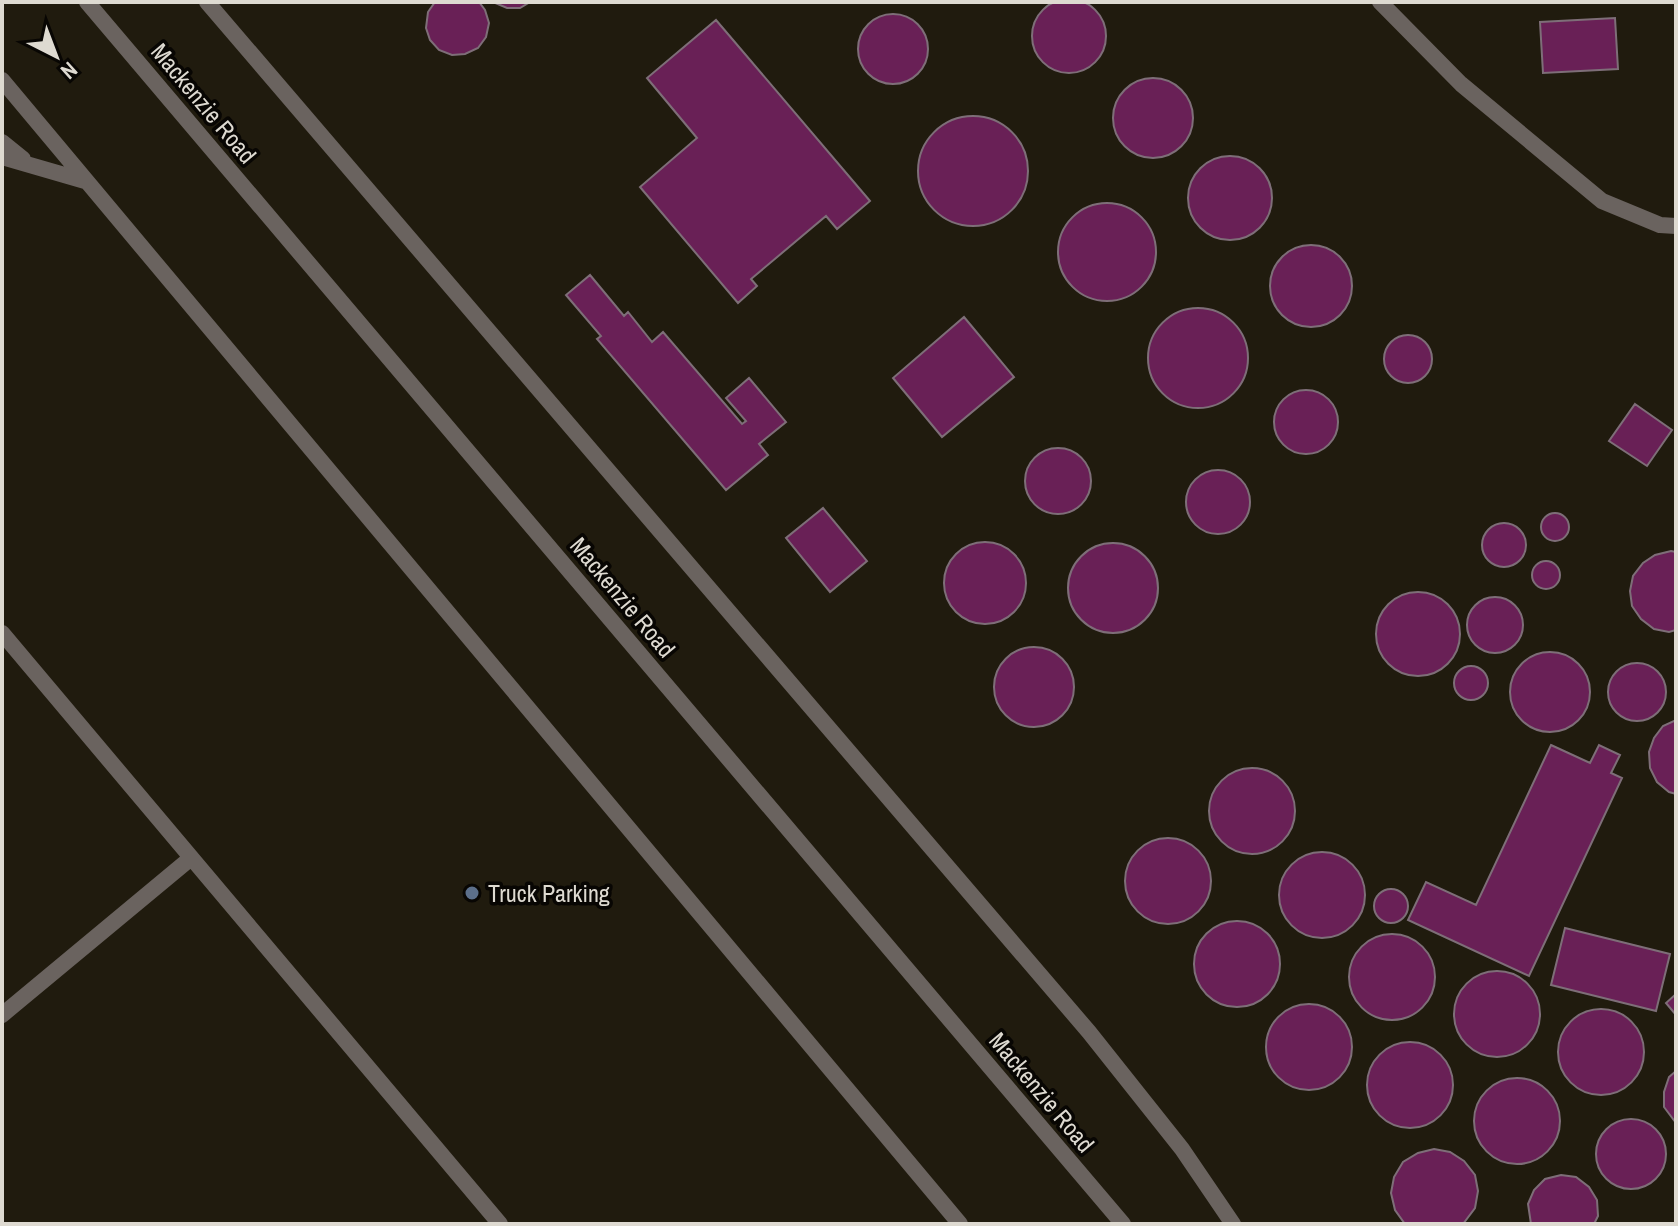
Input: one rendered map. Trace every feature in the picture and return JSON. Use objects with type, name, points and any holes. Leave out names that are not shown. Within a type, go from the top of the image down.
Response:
[{"type":"lane","name":"Mackenzie Road","points":[[87,2],[1123,1224]]},
{"type":"lane","points":[[207,2],[1089,1032],[1182,1149],[1233,1224]]},
{"type":"lane","points":[[1380,2],[1461,84],[1602,201],[1660,225],[1676,226]]},
{"type":"lane","points":[[2,80],[960,1224]]},
{"type":"lane","points":[[2,142],[30,165]]},
{"type":"lane","points":[[2,157],[87,182]]},
{"type":"lane","points":[[2,633],[500,1224]]},
{"type":"lane","points":[[2,1015],[191,858]]},
{"type":"building","points":[[1069,-1],[1090,5],[1100,15],[1106,36],[1100,57],[1090,67],[1069,73],[1048,67],[1038,57],[1032,36],[1038,15],[1048,5]]},
{"type":"building","points":[[435,2],[479,2],[489,23],[486,37],[478,48],[465,54],[452,55],[439,50],[430,40],[426,28],[428,12]]},
{"type":"building","points":[[493,2],[530,2],[520,8],[507,8]]},
{"type":"building","points":[[893,14],[918,24],[928,49],[918,74],[893,84],[868,74],[858,49],[868,24]]},
{"type":"building","points":[[1615,18],[1618,69],[1543,73],[1540,22]]},
{"type":"building","points":[[716,20],[870,201],[837,229],[826,216],[751,279],[757,286],[738,303],[640,187],[697,138],[647,78]]},
{"type":"building","points":[[1153,78],[1168,81],[1181,90],[1190,103],[1193,118],[1190,133],[1181,146],[1168,155],[1153,158],[1138,155],[1125,146],[1116,133],[1113,118],[1116,103],[1125,90],[1138,81]]},
{"type":"building","points":[[973,116],[994,120],[1012,132],[1024,150],[1028,171],[1024,192],[1012,210],[994,222],[973,226],[952,222],[934,210],[922,192],[918,171],[922,150],[934,132],[952,120]]},
{"type":"building","points":[[1230,156],[1246,159],[1260,168],[1269,182],[1272,198],[1269,214],[1260,228],[1246,237],[1230,240],[1214,237],[1200,228],[1191,214],[1188,198],[1191,182],[1200,168],[1214,159]]},
{"type":"building","points":[[1107,203],[1126,207],[1142,217],[1152,233],[1156,252],[1152,271],[1142,287],[1126,297],[1107,301],[1088,297],[1072,287],[1062,271],[1058,252],[1062,233],[1072,217],[1088,207]]},
{"type":"building","points":[[1303,245],[1319,245],[1334,252],[1345,263],[1352,286],[1349,302],[1340,315],[1319,327],[1303,327],[1288,320],[1277,309],[1270,294],[1270,278],[1277,263],[1288,252]]},
{"type":"building","points":[[590,275],[624,316],[628,312],[652,342],[663,332],[742,424],[746,421],[726,398],[749,378],[786,422],[759,444],[768,455],[726,490],[597,339],[601,336],[566,295]]},
{"type":"building","points":[[1198,308],[1217,311],[1234,322],[1245,339],[1248,358],[1245,377],[1234,394],[1217,405],[1198,408],[1179,405],[1162,394],[1151,377],[1148,358],[1151,339],[1162,322],[1179,311]]},
{"type":"building","points":[[964,317],[1014,377],[942,437],[893,378]]},
{"type":"building","points":[[1408,335],[1425,342],[1432,359],[1425,376],[1408,383],[1391,376],[1384,359],[1391,342]]},
{"type":"building","points":[[1300,390],[1312,390],[1329,399],[1336,410],[1336,434],[1329,445],[1312,454],[1300,454],[1288,449],[1279,440],[1274,428],[1274,416],[1279,404],[1288,395]]},
{"type":"building","points":[[1635,404],[1672,430],[1647,466],[1609,441]]},
{"type":"building","points":[[1058,448],[1071,451],[1081,458],[1088,468],[1091,481],[1088,494],[1081,504],[1071,511],[1058,514],[1045,511],[1035,504],[1028,494],[1025,481],[1028,468],[1035,458],[1045,451]]},
{"type":"building","points":[[1212,470],[1224,470],[1241,479],[1248,490],[1248,514],[1241,525],[1224,534],[1212,534],[1200,529],[1191,520],[1186,508],[1186,496],[1191,484],[1200,475]]},
{"type":"building","points":[[823,508],[867,561],[830,592],[786,538]]},
{"type":"building","points":[[1555,513],[1565,517],[1569,527],[1565,537],[1555,541],[1545,537],[1541,527],[1545,517]]},
{"type":"building","points":[[1504,523],[1520,529],[1526,545],[1520,561],[1504,567],[1488,561],[1482,545],[1488,529]]},
{"type":"building","points":[[985,542],[1001,545],[1014,554],[1023,567],[1026,583],[1023,599],[1014,612],[1001,621],[985,624],[969,621],[956,612],[947,599],[944,583],[947,567],[956,554],[969,545]]},
{"type":"building","points":[[1113,543],[1130,546],[1145,556],[1155,571],[1158,588],[1155,605],[1145,620],[1130,630],[1113,633],[1096,630],[1081,620],[1071,605],[1068,588],[1071,571],[1081,556],[1096,546]]},
{"type":"building","points":[[1676,552],[1676,630],[1669,632],[1654,629],[1641,619],[1632,606],[1630,591],[1633,576],[1643,563],[1655,555]]},
{"type":"building","points":[[1546,561],[1556,565],[1560,575],[1556,585],[1546,589],[1536,585],[1532,575],[1536,565]]},
{"type":"building","points":[[1418,592],[1434,595],[1448,604],[1457,618],[1460,634],[1457,650],[1448,664],[1434,673],[1418,676],[1402,673],[1388,664],[1379,650],[1376,634],[1379,618],[1388,604],[1402,595]]},
{"type":"building","points":[[1495,597],[1515,605],[1523,625],[1515,645],[1495,653],[1475,645],[1467,625],[1475,605]]},
{"type":"building","points":[[1034,647],[1049,650],[1062,659],[1071,672],[1074,687],[1071,702],[1062,715],[1049,724],[1034,727],[1019,724],[1006,715],[997,702],[994,687],[997,672],[1006,659],[1019,650]]},
{"type":"building","points":[[1550,652],[1565,655],[1578,664],[1587,677],[1590,692],[1587,707],[1578,720],[1565,729],[1550,732],[1535,729],[1522,720],[1513,707],[1510,692],[1513,677],[1522,664],[1535,655]]},
{"type":"building","points":[[1637,663],[1658,671],[1666,692],[1658,713],[1637,721],[1616,713],[1608,692],[1616,671]]},
{"type":"building","points":[[1471,666],[1483,671],[1488,683],[1483,695],[1471,700],[1459,695],[1454,683],[1459,671]]},
{"type":"building","points":[[1676,720],[1676,794],[1657,782],[1650,768],[1649,752],[1663,726]]},
{"type":"building","points":[[1551,745],[1590,763],[1599,745],[1620,755],[1611,773],[1622,778],[1529,976],[1408,920],[1426,882],[1476,905]]},
{"type":"building","points":[[1252,768],[1268,772],[1282,781],[1291,795],[1295,811],[1291,827],[1282,841],[1268,850],[1252,854],[1236,850],[1222,841],[1213,827],[1209,811],[1213,795],[1222,781],[1236,772]]},
{"type":"building","points":[[1168,838],[1184,842],[1198,851],[1207,865],[1211,881],[1207,897],[1198,911],[1184,920],[1168,924],[1152,920],[1138,911],[1129,897],[1125,881],[1129,865],[1138,851],[1152,842]]},
{"type":"building","points":[[1322,852],[1338,856],[1352,865],[1361,879],[1365,895],[1361,911],[1352,925],[1338,934],[1322,938],[1306,934],[1292,925],[1283,911],[1279,895],[1283,879],[1292,865],[1306,856]]},
{"type":"building","points":[[1391,889],[1403,894],[1408,906],[1403,918],[1391,923],[1379,918],[1374,906],[1379,894]]},
{"type":"building","points":[[1237,921],[1253,925],[1267,934],[1276,948],[1280,964],[1276,980],[1267,994],[1253,1003],[1237,1007],[1221,1003],[1207,994],[1198,980],[1194,964],[1198,948],[1207,934],[1221,925]]},
{"type":"building","points":[[1565,928],[1670,954],[1656,1011],[1551,985]]},
{"type":"building","points":[[1392,934],[1408,938],[1422,947],[1431,961],[1435,977],[1431,993],[1422,1007],[1408,1016],[1392,1020],[1376,1016],[1362,1007],[1353,993],[1349,977],[1353,961],[1362,947],[1376,938]]},
{"type":"building","points":[[1497,971],[1513,975],[1527,984],[1536,998],[1540,1014],[1536,1030],[1527,1044],[1513,1053],[1497,1057],[1481,1053],[1467,1044],[1458,1030],[1454,1014],[1458,998],[1467,984],[1481,975]]},
{"type":"building","points":[[1676,994],[1676,1015],[1666,1003]]},
{"type":"building","points":[[1309,1004],[1325,1008],[1339,1017],[1348,1031],[1352,1047],[1348,1063],[1339,1077],[1325,1086],[1309,1090],[1293,1086],[1279,1077],[1270,1063],[1266,1047],[1270,1031],[1279,1017],[1293,1008]]},
{"type":"building","points":[[1601,1009],[1617,1013],[1631,1022],[1640,1036],[1644,1052],[1640,1068],[1631,1082],[1617,1091],[1601,1095],[1585,1091],[1571,1082],[1562,1068],[1558,1052],[1562,1036],[1571,1022],[1585,1013]]},
{"type":"building","points":[[1410,1042],[1426,1046],[1440,1055],[1449,1069],[1453,1085],[1449,1101],[1440,1115],[1426,1124],[1410,1128],[1394,1124],[1380,1115],[1371,1101],[1367,1085],[1371,1069],[1380,1055],[1394,1046]]},
{"type":"building","points":[[1676,1071],[1676,1123],[1664,1107],[1664,1092],[1669,1077]]},
{"type":"building","points":[[1517,1078],[1533,1082],[1547,1091],[1556,1105],[1560,1121],[1556,1137],[1547,1151],[1533,1160],[1517,1164],[1501,1160],[1487,1151],[1478,1137],[1474,1121],[1478,1105],[1487,1091],[1501,1082]]},
{"type":"building","points":[[1631,1119],[1656,1129],[1666,1154],[1656,1179],[1631,1189],[1606,1179],[1596,1154],[1606,1129]]},
{"type":"building","points":[[1434,1149],[1450,1152],[1464,1161],[1475,1175],[1478,1191],[1475,1208],[1463,1224],[1405,1224],[1395,1210],[1391,1193],[1394,1177],[1403,1162],[1418,1153]]},
{"type":"building","points":[[1561,1175],[1576,1177],[1589,1187],[1597,1200],[1598,1216],[1594,1224],[1531,1224],[1528,1204],[1534,1190],[1545,1179]]},
{"type":"place","name":"Truck Parking","points":[[472,893]]}]
